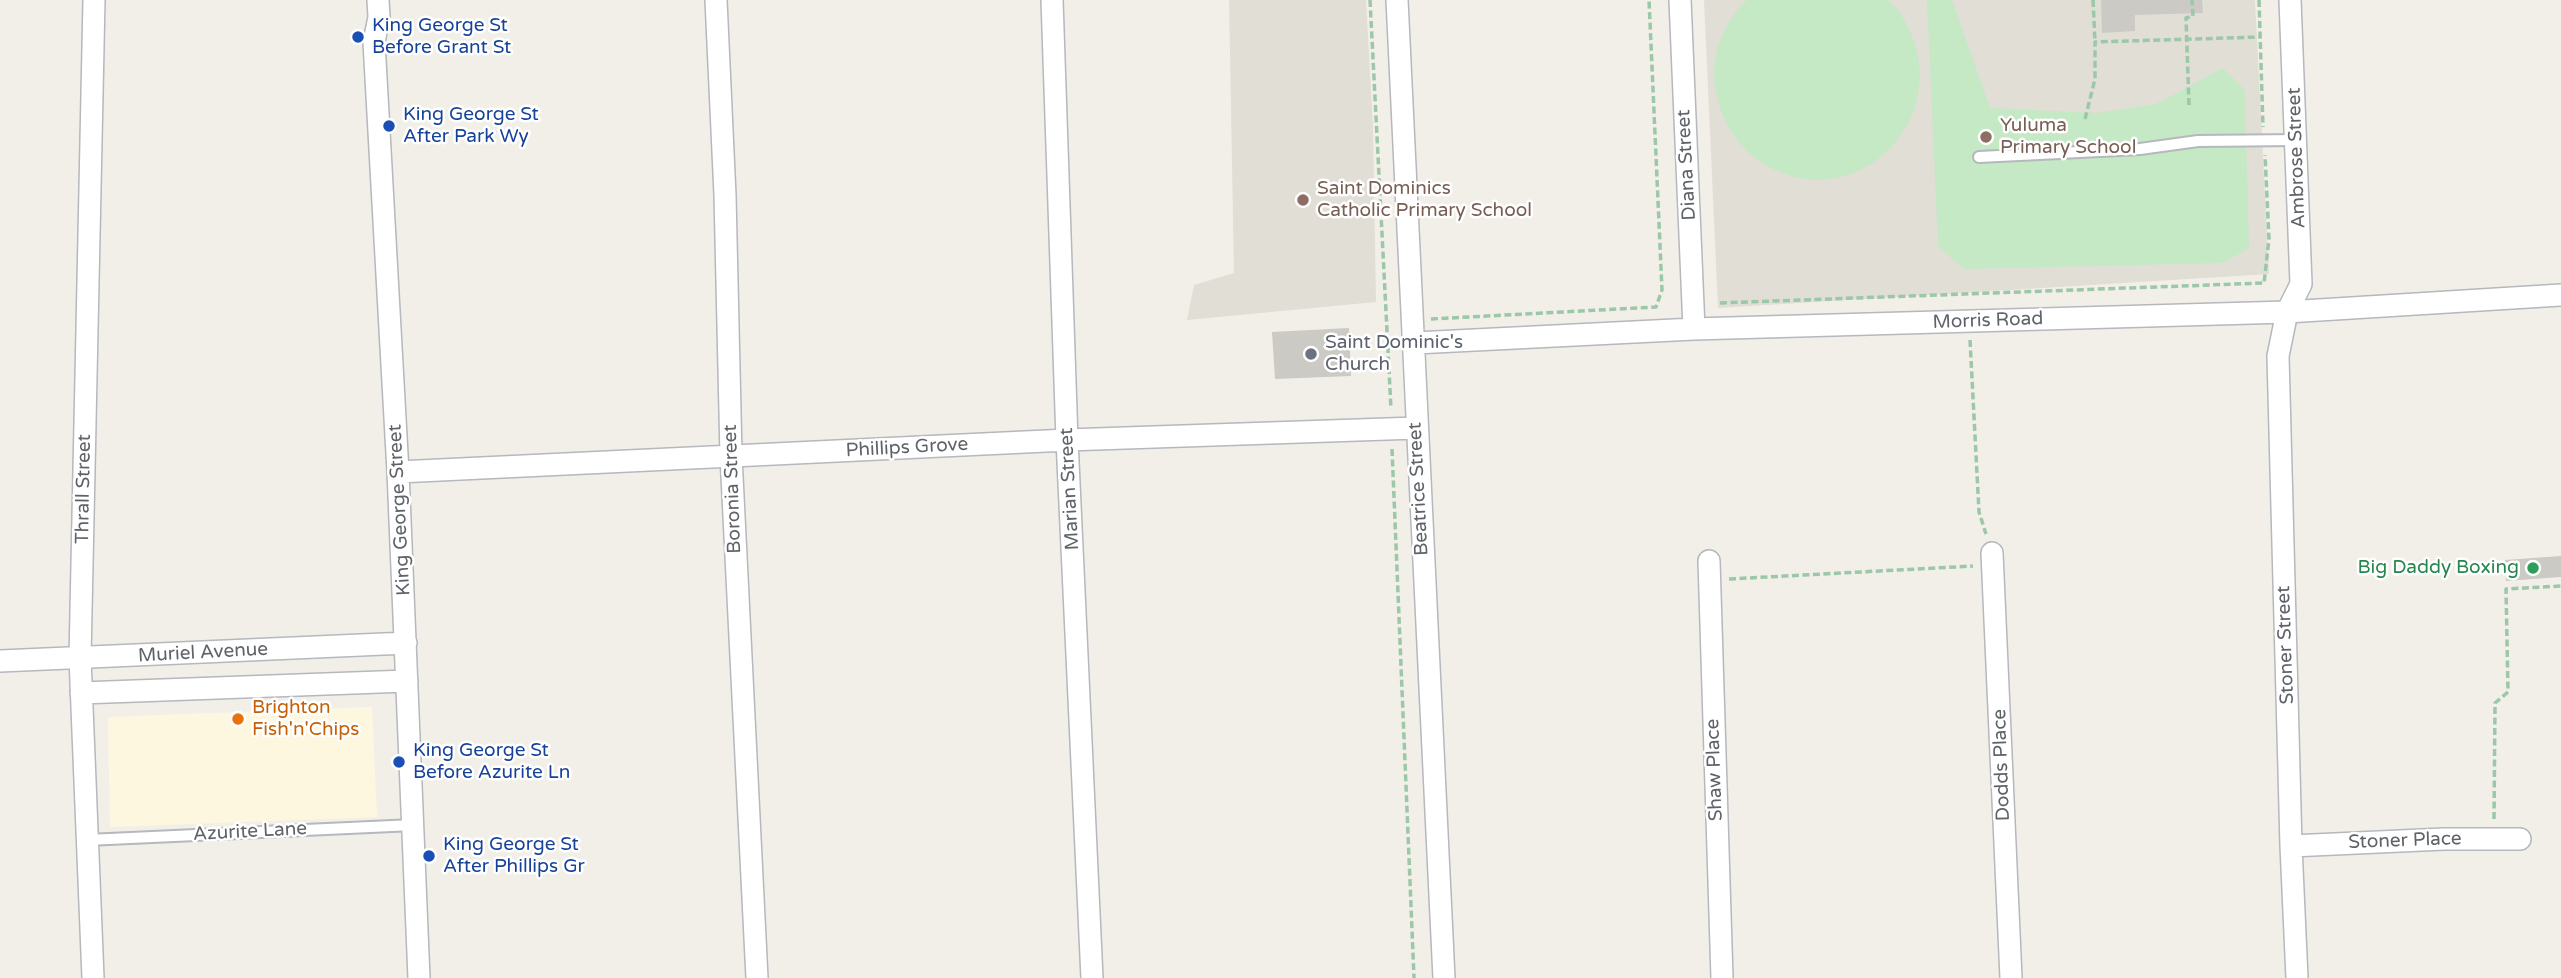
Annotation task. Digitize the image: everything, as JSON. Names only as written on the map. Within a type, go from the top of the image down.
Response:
[{"type":"street","name":"Thrall Street","points":[[93,978],[80,658],[94,0]]},
{"type":"street","name":"King George Street","points":[[363,0],[365,19],[374,42]]},
{"type":"street","name":"King George Street","points":[[378,0],[379,17],[374,42],[398,472],[419,978]]},
{"type":"street","name":"Boronia Street","points":[[716,0],[725,195],[731,456],[757,978]]},
{"type":"street","name":"Marian Street","points":[[1052,0],[1092,978]]},
{"type":"street","name":"Beatrice Street","points":[[1397,0],[1444,978]]},
{"type":"street","name":"Diana Street","points":[[1680,0],[1694,329]]},
{"type":"street","name":"Ambrose Street","points":[[2287,312],[2301,284],[2290,0]]},
{"type":"street","name":"Morris Road","points":[[1415,343],[1694,329],[2287,312],[2561,295]]},
{"type":"street","name":"Stoner Street","points":[[2287,312],[2278,356],[2291,846],[2298,978]]},
{"type":"street","name":"Phillips Grove","points":[[398,472],[1068,440],[1416,428]]},
{"type":"street","name":"Dodds Place","points":[[1992,559],[2011,978]]},
{"type":"street","name":"Shaw Place","points":[[1709,571],[1722,978]]},
{"type":"street","name":"Muriel Avenue","points":[[0,661],[406,643]]},
{"type":"street","points":[[81,693],[407,681]]},
{"type":"street","name":"Stoner Place","points":[[2291,846],[2520,839]]},
{"type":"lane","points":[[1979,157],[2140,149],[2198,141],[2297,140]]},
{"type":"lane","name":"Azurite Lane","points":[[87,840],[414,825]]},
{"type":"path","points":[[1370,0],[1392,429],[1414,978]]},
{"type":"path","points":[[1426,319],[1656,307],[1662,290],[1649,0]]},
{"type":"path","points":[[2085,119],[2095,79],[2093,0]]},
{"type":"path","points":[[2189,105],[2186,18],[2193,16],[2192,0]]},
{"type":"path","points":[[2259,0],[2263,128]]},
{"type":"path","points":[[2095,42],[2260,37]]},
{"type":"path","points":[[1720,303],[2264,282],[2269,239],[2265,153]]},
{"type":"path","points":[[1709,571],[1992,559],[1979,512],[1969,322]]},
{"type":"path","points":[[2494,838],[2495,703],[2508,692],[2506,589],[2561,586]]},
{"type":"shaded area","name":"Saint Dominics Catholic Primary School","points":[[1229,0],[1366,0],[1373,126],[1376,302],[1187,320],[1194,285],[1234,273]]},
{"type":"shaded area","name":"Yuluma Primary School","points":[[1704,0],[2255,0],[2269,274],[1718,308]]},
{"type":"shaded area","points":[[372,707],[377,817],[110,827],[108,717]]},
{"type":"green space","points":[[1747,0],[1888,0],[1893,4],[1914,43],[1920,81],[1911,116],[1892,146],[1864,168],[1831,179],[1794,177],[1757,159],[1741,145],[1724,118],[1717,98],[1714,75],[1717,51],[1725,29]]},
{"type":"green space","points":[[1927,0],[1952,0],[1990,108],[2097,113],[2156,104],[2223,68],[2245,90],[2249,248],[2222,263],[1964,269],[1938,246]]},
{"type":"building","points":[[2101,0],[2202,0],[2203,13],[2135,15],[2135,31],[2102,33]]},
{"type":"building","name":"Saint Dominic's Church","points":[[1349,328],[1351,376],[1275,379],[1272,332]]},
{"type":"building","name":"Big Daddy Boxing","points":[[2561,556],[2561,577],[2506,581],[2505,560]]},
{"type":"place","name":"King George St Before Grant St","points":[[358,37]]},
{"type":"place","name":"King George St After Park Wy","points":[[389,126]]},
{"type":"place","name":"Yuluma Primary School","points":[[1986,137]]},
{"type":"place","name":"Saint Dominics Catholic Primary School","points":[[1303,200]]},
{"type":"place","name":"Saint Dominic's Church","points":[[1311,354]]},
{"type":"place","name":"Big Daddy Boxing","points":[[2533,568]]},
{"type":"place","name":"Brighton Fish'n'Chips","points":[[238,719]]},
{"type":"place","name":"King George St Before Azurite Ln","points":[[399,762]]},
{"type":"place","name":"King George St After Phillips Gr","points":[[429,856]]}]
